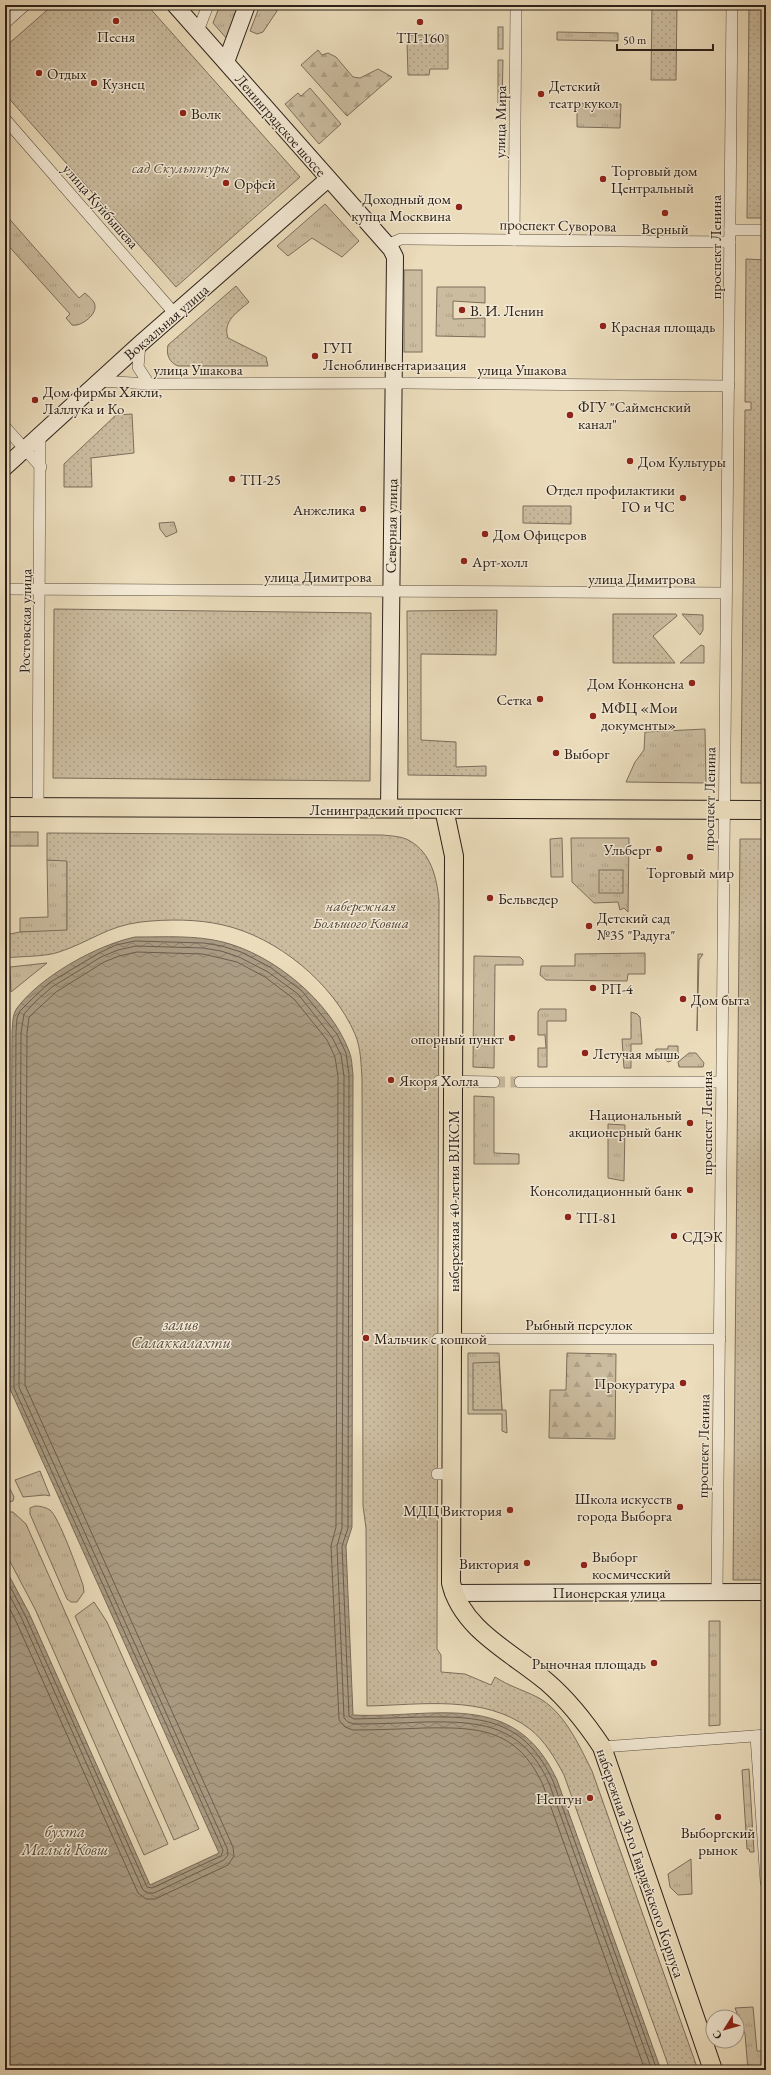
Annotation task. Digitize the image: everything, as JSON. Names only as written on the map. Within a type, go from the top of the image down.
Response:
[{"type":"main road","name":"Ленинградское шоссе","points":[[175,5],[387,245]]},
{"type":"main road","points":[[226,62],[246,5]]},
{"type":"main road","name":"Вокзальная улица","points":[[5,467],[140,344],[328,179]]},
{"type":"main road","name":"Северная улица","points":[[387,245],[394,257],[389,809]]},
{"type":"main road","name":"Ленинградский проспект","points":[[5,807],[766,810]]},
{"type":"main road","name":"набережная 40-летия ВЛКСМ","points":[[444,809],[454,856],[446,1082],[444,1474],[453,1593]]},
{"type":"main road","name":"Пионерская улица","points":[[453,1593],[766,1592]]},
{"type":"main road","name":"набережная 30-го Гвардейского Корпуса","points":[[453,1593],[468,1616],[496,1645],[546,1681],[565,1698],[580,1715],[602,1747],[713,2070]]},
{"type":"street","points":[[5,23],[25,5]]},
{"type":"street","points":[[198,31],[208,5]]},
{"type":"street","name":"улица Мира","points":[[514,240],[516,5]]},
{"type":"street","name":"проспект Ленина","points":[[717,1592],[723,809],[732,5]]},
{"type":"street","name":"улица Куйбышева","points":[[5,119],[175,314]]},
{"type":"street","points":[[730,230],[766,230]]},
{"type":"street","name":"проспект Суворова","points":[[387,245],[401,239],[730,242]]},
{"type":"street","points":[[140,344],[138,367],[149,384]]},
{"type":"street","name":"улица Ушакова","points":[[99,381],[149,384],[393,383],[728,386]]},
{"type":"street","points":[[5,427],[41,467]]},
{"type":"street","name":"Ростовская улица","points":[[38,807],[40,435]]},
{"type":"street","name":"улица Димитрова","points":[[5,589],[726,593]]},
{"type":"street","points":[[446,1082],[494,1082]]},
{"type":"street","points":[[520,1082],[721,1082]]},
{"type":"street","name":"Рыбный переулок","points":[[445,1339],[720,1339]]},
{"type":"street","points":[[602,1747],[761,1736],[766,1882]]},
{"type":"green space","name":"сад Скульптуры","points":[[53,5],[147,5],[300,177],[176,287],[5,94],[5,47]]},
{"type":"green space","points":[[220,5],[239,5],[227,39],[213,23]]},
{"type":"green space","points":[[260,5],[275,5],[277,11],[263,32],[257,34],[250,31]]},
{"type":"green space","points":[[652,5],[677,5],[676,80],[651,80]]},
{"type":"green space","points":[[749,5],[766,5],[766,218],[747,218]]},
{"type":"green space","points":[[498,27],[503,27],[503,49],[498,49]]},
{"type":"green space","points":[[557,32],[618,33],[618,41],[557,40]]},
{"type":"green space","points":[[411,35],[448,35],[448,69],[430,69],[429,75],[408,75],[407,42]]},
{"type":"green space","points":[[318,50],[322,55],[328,53],[336,57],[353,77],[360,78],[378,69],[392,77],[347,116],[301,65]]},
{"type":"green space","points":[[498,60],[503,60],[502,104],[498,103]]},
{"type":"green space","points":[[310,88],[341,124],[319,144],[285,104],[298,93],[301,96]]},
{"type":"green space","points":[[577,103],[621,104],[620,128],[577,127]]},
{"type":"green space","points":[[325,204],[359,241],[342,257],[312,238],[288,256],[277,246]]},
{"type":"green space","points":[[5,214],[79,298],[85,293],[93,300],[95,310],[83,323],[72,325],[66,318],[70,314],[5,242]]},
{"type":"green space","points":[[746,259],[766,260],[766,783],[741,783],[745,410],[751,410],[751,402],[745,402]]},
{"type":"green space","points":[[404,270],[422,270],[422,352],[404,352]]},
{"type":"green space","points":[[236,286],[249,302],[232,317],[229,322],[227,327],[228,338],[266,357],[268,366],[178,366],[172,362],[167,352],[168,345]]},
{"type":"green space","points":[[437,287],[485,287],[485,303],[453,301],[453,319],[485,318],[485,337],[436,336]]},
{"type":"green space","points":[[132,414],[134,453],[91,458],[92,487],[64,487],[64,464],[116,415]]},
{"type":"green space","points":[[523,506],[571,506],[571,524],[523,523]]},
{"type":"green space","points":[[174,522],[177,532],[166,537],[160,529],[159,523]]},
{"type":"green space","points":[[54,609],[371,613],[370,781],[53,778]]},
{"type":"green space","points":[[497,610],[496,655],[421,654],[421,740],[456,742],[456,767],[486,766],[486,776],[408,775],[407,611]]},
{"type":"green space","points":[[613,614],[676,614],[677,616],[653,636],[675,663],[613,663]]},
{"type":"green space","points":[[682,614],[703,615],[703,630],[700,635]]},
{"type":"green space","points":[[701,645],[704,646],[704,663],[680,663]]},
{"type":"green space","points":[[705,729],[706,783],[626,782],[635,762],[644,750],[645,732]]},
{"type":"green space","points":[[5,832],[38,832],[38,846],[5,846]]},
{"type":"green space","name":"набережная Большого Ковша","points":[[47,833],[382,835],[396,836],[407,839],[417,846],[428,859],[437,884],[439,901],[437,1649],[441,1655],[441,1672],[465,1674],[491,1685],[495,1677],[547,1703],[570,1730],[592,1771],[698,2070],[670,2070],[564,1775],[545,1744],[530,1729],[512,1718],[493,1710],[451,1704],[367,1706],[366,1528],[363,1506],[362,1079],[360,1056],[355,1034],[333,997],[318,980],[301,965],[283,951],[263,940],[243,931],[223,925],[182,920],[141,922],[118,927],[53,954],[5,958],[5,935],[20,932],[67,930],[67,861],[47,860]]},
{"type":"green space","points":[[562,838],[563,877],[551,877],[550,839]]},
{"type":"green space","points":[[571,838],[629,838],[628,912],[624,908],[620,910],[618,902],[594,903],[572,882]]},
{"type":"green space","points":[[740,839],[766,839],[766,1580],[733,1580]]},
{"type":"green space","points":[[47,860],[67,860],[67,931],[20,932],[20,918],[48,917]]},
{"type":"green space","points":[[599,870],[623,870],[623,893],[599,893]]},
{"type":"green space","points":[[645,953],[645,974],[628,974],[627,981],[546,980],[540,975],[541,966],[575,966],[575,954]]},
{"type":"green space","points":[[698,954],[703,954],[699,960],[697,1031]]},
{"type":"green space","points":[[474,956],[520,957],[523,960],[523,965],[495,965],[494,1068],[473,1067]]},
{"type":"green space","points":[[47,963],[11,992],[10,967]]},
{"type":"green space","points":[[540,1009],[566,1009],[566,1021],[547,1021],[547,1067],[538,1067],[538,1048],[546,1048],[545,1035],[538,1035],[538,1012]]},
{"type":"green space","points":[[631,1012],[640,1017],[642,1044],[631,1044],[631,1068],[624,1068],[622,1039],[631,1039]]},
{"type":"green space","points":[[668,1046],[678,1046],[678,1054],[668,1062],[655,1051],[656,1049],[668,1049]]},
{"type":"green space","points":[[689,1053],[696,1053],[704,1063],[703,1067],[679,1067],[678,1062]]},
{"type":"green space","points":[[474,1096],[494,1097],[494,1153],[519,1154],[519,1164],[474,1164]]},
{"type":"green space","points":[[608,1124],[625,1125],[624,1181],[608,1178]]},
{"type":"green space","points":[[468,1353],[499,1353],[502,1410],[506,1410],[507,1433],[502,1431],[502,1414],[468,1414]]},
{"type":"green space","points":[[567,1353],[616,1354],[615,1439],[549,1438],[550,1390],[566,1390]]},
{"type":"green space","points":[[499,1362],[502,1410],[473,1410],[473,1363]]},
{"type":"green space","points":[[40,1471],[50,1496],[23,1497],[15,1480]]},
{"type":"green space","points":[[7,1483],[14,1497],[13,1501],[5,1503],[5,1484]]},
{"type":"green space","points":[[35,1506],[50,1510],[63,1533],[83,1585],[84,1592],[77,1602],[71,1602],[67,1599],[30,1514],[30,1508]]},
{"type":"green space","points":[[5,1512],[13,1512],[26,1524],[168,1844],[144,1855],[35,1609],[5,1552]]},
{"type":"green space","points":[[94,1602],[107,1622],[199,1829],[174,1840],[75,1616]]},
{"type":"green space","points":[[709,1621],[720,1621],[720,1725],[709,1726]]},
{"type":"green space","points":[[749,1769],[754,1852],[750,1852],[749,1849],[747,1849],[742,1770]]},
{"type":"green space","points":[[691,1859],[692,1894],[678,1895],[670,1887],[668,1874]]},
{"type":"green space","points":[[753,2007],[757,2051],[766,2051],[766,2070],[748,2070],[745,2034],[745,2009],[735,2008]]},
{"type":"water","points":[[135,937],[202,938],[223,942],[242,948],[262,957],[298,983],[314,998],[340,1032],[349,1051],[353,1075],[352,1527],[346,1546],[353,1715],[442,1713],[469,1714],[495,1720],[518,1731],[539,1751],[557,1780],[661,2070],[5,2070],[5,1568],[29,1613],[150,1885],[219,1853],[10,1389],[12,1032],[14,1014],[27,996],[55,974],[104,947]]},
{"type":"tunnel","points":[[494,1082],[520,1082]]},
{"type":"place","name":"Песня","points":[[116,21]]},
{"type":"place","name":"ТП-160","points":[[420,22]]},
{"type":"place","name":"Отдых","points":[[39,73]]},
{"type":"place","name":"Кузнец","points":[[94,83]]},
{"type":"place","name":"Детский театр кукол","points":[[541,94]]},
{"type":"place","name":"Волк","points":[[183,113]]},
{"type":"place","name":"Торговый дом Центральный","points":[[603,179]]},
{"type":"place","name":"Орфей","points":[[226,183]]},
{"type":"place","name":"Доходный дом купца Москвина","points":[[459,207]]},
{"type":"place","name":"Верный","points":[[665,213]]},
{"type":"place","name":"В. И. Ленин","points":[[462,310]]},
{"type":"place","name":"Красная площадь","points":[[603,326]]},
{"type":"place","name":"ГУП Леноблинвентаризация","points":[[315,356]]},
{"type":"place","name":"Дом фирмы Хякли, Лаллука и Ко","points":[[35,400]]},
{"type":"place","name":"ФГУ \"Сайменский канал\"","points":[[570,415]]},
{"type":"place","name":"Дом Культуры","points":[[630,461]]},
{"type":"place","name":"ТП-25","points":[[232,479]]},
{"type":"place","name":"Отдел профилактики ГО и ЧС","points":[[683,498]]},
{"type":"place","name":"Анжелика","points":[[363,509]]},
{"type":"place","name":"Дом Офицеров","points":[[485,534]]},
{"type":"place","name":"Арт-холл","points":[[464,561]]},
{"type":"place","name":"Дом Конконена","points":[[692,683]]},
{"type":"place","name":"Сетка","points":[[540,699]]},
{"type":"place","name":"МФЦ «Мои документы»","points":[[593,716]]},
{"type":"place","name":"Выборг","points":[[556,753]]},
{"type":"place","name":"Ульберг","points":[[659,849]]},
{"type":"place","name":"Торговый мир","points":[[690,857]]},
{"type":"place","name":"Бельведер","points":[[490,898]]},
{"type":"place","name":"Детский сад №35 \"Радуга\"","points":[[589,926]]},
{"type":"place","name":"РП-4","points":[[593,988]]},
{"type":"place","name":"Дом быта","points":[[683,999]]},
{"type":"place","name":"опорный пункт","points":[[512,1038]]},
{"type":"place","name":"Летучая мышь","points":[[585,1053]]},
{"type":"place","name":"Якоря Холла","points":[[391,1080]]},
{"type":"place","name":"Национальный акционерный банк","points":[[690,1123]]},
{"type":"place","name":"Консолидационный банк","points":[[690,1190]]},
{"type":"place","name":"ТП-81","points":[[568,1217]]},
{"type":"place","name":"СДЭК","points":[[674,1236]]},
{"type":"place","name":"Мальчик с кошкой","points":[[366,1338]]},
{"type":"place","name":"Прокуратура","points":[[683,1383]]},
{"type":"place","name":"Школа искусств города Выборга","points":[[680,1507]]},
{"type":"place","name":"МДЦ Виктория","points":[[510,1510]]},
{"type":"place","name":"Виктория","points":[[527,1563]]},
{"type":"place","name":"Выборг космический","points":[[584,1565]]},
{"type":"place","name":"Рыночная площадь","points":[[654,1663]]},
{"type":"place","name":"Нептун","points":[[590,1798]]},
{"type":"place","name":"Выборгский рынок","points":[[718,1817]]},
{"type":"water label","name":"залив Салаккалахти","points":[[181,1333]]},
{"type":"water label","name":"бухта Малый Ковш","points":[[65,1840]]}]
